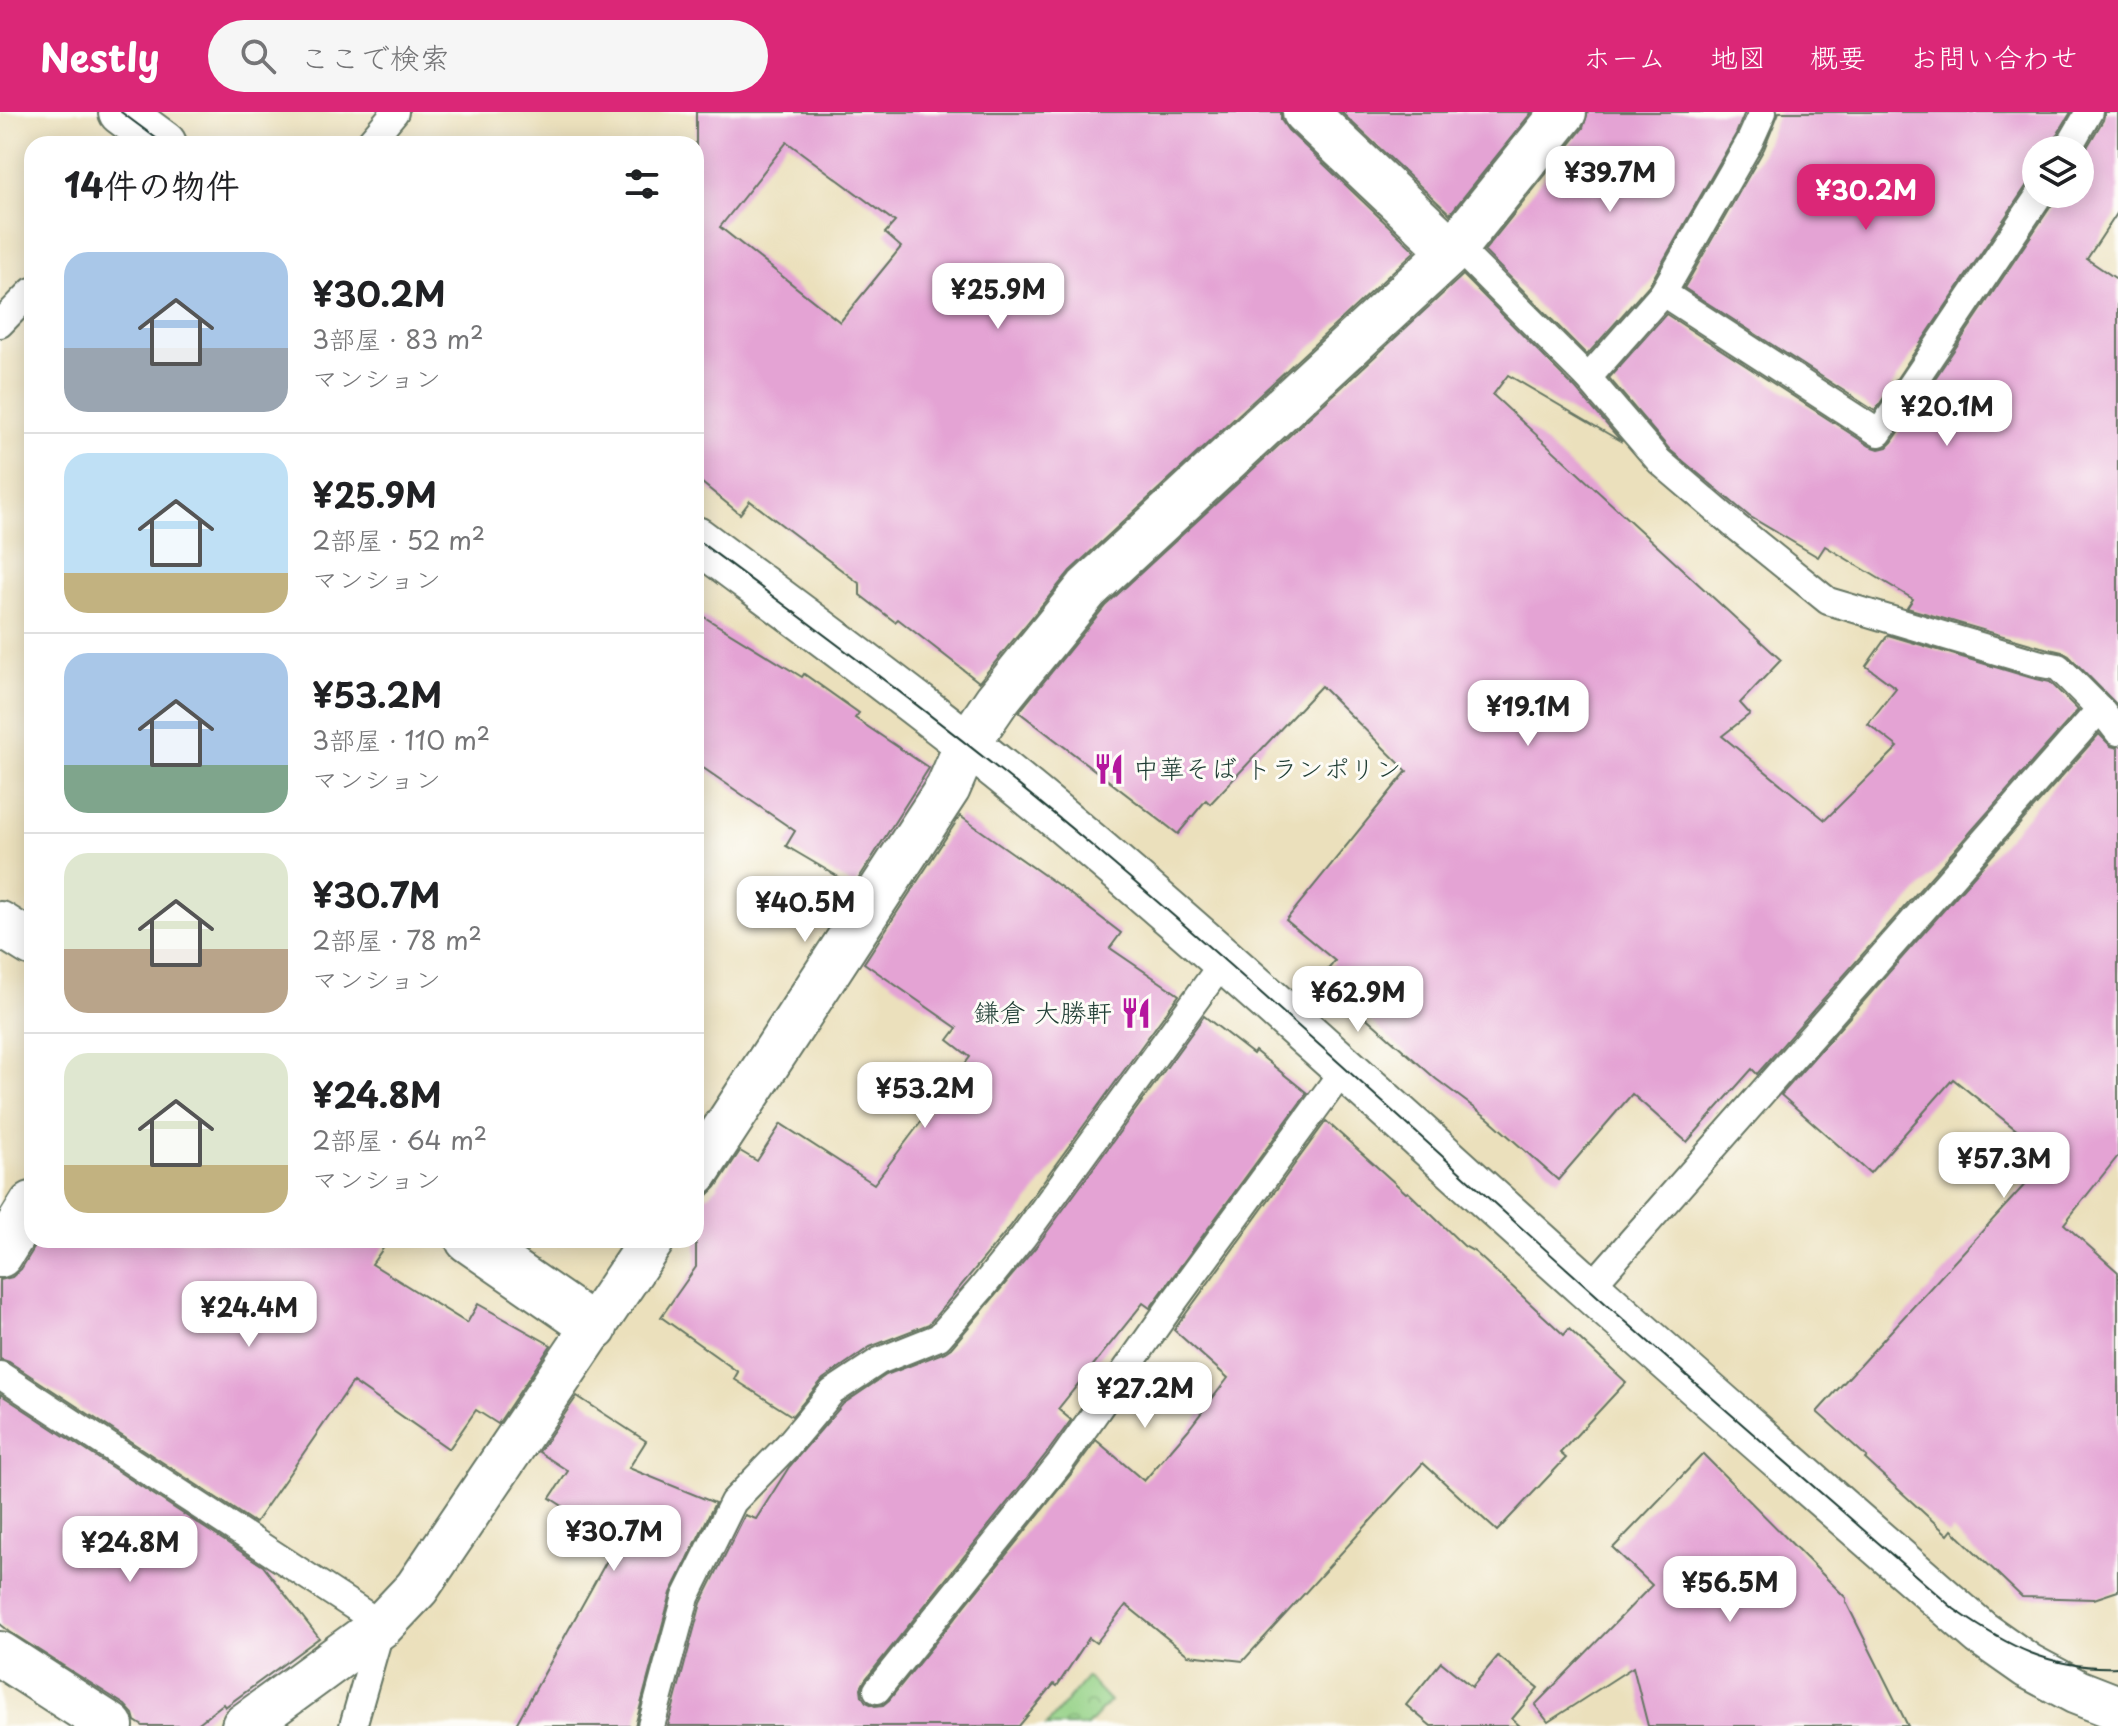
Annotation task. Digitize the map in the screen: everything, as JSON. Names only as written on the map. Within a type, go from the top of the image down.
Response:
[{"type":"street","points":[[121,112],[153,136]]},
{"type":"street","points":[[1305,112],[1454,249]]},
{"type":"street","points":[[704,1161],[948,788],[967,744],[997,700],[1087,589],[1454,249],[1564,112]]},
{"type":"street","points":[[704,545],[967,744],[1090,844],[1981,1633],[2028,1666],[2065,1686],[2118,1708]]},
{"type":"street","points":[[0,924],[24,939]]},
{"type":"street","points":[[0,1255],[24,1217]]},
{"type":"street","points":[[480,1248],[595,1328]]},
{"type":"street","points":[[244,1726],[382,1625],[417,1588],[647,1248]]},
{"type":"street","points":[[0,1654],[111,1726]]},
{"type":"lane","points":[[375,136],[395,112]]},
{"type":"lane","points":[[1588,378],[1663,293],[1750,141],[1763,112]]},
{"type":"lane","points":[[2075,136],[2089,112]]},
{"type":"lane","points":[[1663,293],[1879,433],[2031,208]]},
{"type":"lane","points":[[1454,249],[1588,378],[1659,461],[1828,601],[2058,667],[2118,732]]},
{"type":"lane","points":[[0,324],[24,299]]},
{"type":"lane","points":[[1589,1289],[2100,709]]},
{"type":"lane","points":[[651,1726],[686,1597],[733,1502],[787,1446],[832,1392],[879,1361],[939,1337],[1023,1237],[1224,961]]},
{"type":"lane","points":[[877,1690],[1060,1463],[1345,1068]]},
{"type":"lane","points":[[0,1375],[382,1625],[353,1726]]},
{"type":"green space","points":[[1087,1677],[1110,1701],[1087,1726],[1046,1726]]},
{"type":"building","points":[[696,112],[1281,112],[1281,120],[1288,130],[1415,251],[1070,571],[979,682],[898,619],[895,622],[860,595],[860,584],[750,501],[740,514],[704,485],[704,136],[696,136]],"holes":[[[787,142],[895,222],[885,233],[901,247],[840,322],[720,227]]]},
{"type":"building","points":[[1341,112],[1532,112],[1450,214]]},
{"type":"building","points":[[1588,112],[1745,112],[1736,134],[1650,284],[1587,355],[1484,251],[1583,128]]},
{"type":"building","points":[[1779,112],[2071,112],[2057,136],[2022,136],[2022,192],[1875,411],[1684,288],[1764,149]]},
{"type":"building","points":[[2105,112],[2118,112],[2118,212],[2087,259],[2118,280],[2118,706],[2062,652],[1907,608],[1913,599],[1825,546],[1818,557],[1749,516],[1670,450],[1609,378],[1666,314],[1870,446],[1879,449],[1887,447],[2050,208],[2094,208],[2094,136]]},
{"type":"building","points":[[1463,275],[1576,389],[1622,442],[1508,375],[1493,395],[1781,660],[1740,703],[1750,714],[1722,736],[1825,820],[1898,747],[1868,724],[1896,688],[1866,666],[1888,635],[2050,682],[2078,710],[1757,1074],[1752,1069],[1687,1142],[1632,1094],[1558,1180],[1321,978],[1335,961],[1286,920],[1407,771],[1321,686],[1210,804],[1206,800],[1178,834],[1019,712],[1105,606]]},
{"type":"building","points":[[704,617],[802,677],[804,674],[859,713],[855,718],[929,768],[854,886],[786,846],[795,831],[704,768]]},
{"type":"building","points":[[2099,734],[2111,746],[2118,748],[2118,1156],[2064,1224],[2118,1272],[2118,1591],[2094,1599],[2022,1597],[1952,1530],[1948,1535],[1817,1412],[2050,1157],[1953,1079],[1870,1173],[1781,1095]]},
{"type":"building","points":[[960,816],[1121,933],[1110,948],[1179,995],[1010,1227],[929,1324],[870,1347],[823,1379],[792,1416],[734,1379],[738,1372],[661,1317],[696,1267],[696,1248],[704,1248],[704,1196],[716,1187],[740,1151],[757,1161],[781,1124],[874,1184],[970,1057],[948,1040],[957,1028],[864,963]]},
{"type":"building","points":[[1204,1016],[1253,1054],[1255,1051],[1307,1093],[1150,1308],[1143,1303],[1058,1409],[1071,1420],[865,1680],[861,1688],[866,1702],[875,1706],[889,1700],[1096,1440],[1144,1481],[1188,1430],[1228,1378],[1174,1330],[1326,1121],[1564,1335],[1569,1329],[1626,1382],[1560,1453],[1566,1458],[1497,1531],[1423,1463],[1243,1661],[1188,1655],[1126,1605],[1096,1643],[1089,1638],[1057,1686],[1054,1684],[1019,1726],[668,1726],[701,1603],[745,1515],[756,1519],[789,1467],[843,1404],[886,1375],[951,1348],[1036,1247]]},
{"type":"building","points":[[34,1248],[383,1248],[372,1264],[467,1323],[478,1304],[551,1345],[498,1424],[476,1410],[449,1449],[353,1382],[255,1523],[0,1359],[0,1280],[12,1277]]},
{"type":"building","points":[[0,1394],[263,1566],[319,1638],[195,1726],[143,1726],[135,1721],[125,1705],[10,1632],[0,1624]]},
{"type":"building","points":[[577,1396],[646,1441],[629,1468],[715,1503],[671,1593],[635,1726],[515,1726],[615,1546],[599,1540],[603,1532],[550,1498],[568,1471],[539,1452]]},
{"type":"building","points":[[1703,1454],[1846,1598],[1908,1726],[1648,1726],[1633,1667],[1548,1722],[1535,1705],[1652,1585],[1613,1548]]},
{"type":"building","points":[[1498,1656],[1538,1688],[1512,1719],[1520,1726],[1431,1726],[1406,1705],[1441,1662],[1472,1687]]},
{"type":"tram line","points":[[121,112],[153,136]]},
{"type":"tram line","points":[[704,545],[945,727],[1090,844],[1278,1008],[1677,1367],[1954,1609],[2031,1653],[2072,1664],[2118,1667]]},
{"type":"place","name":"中華そば トランポリン","points":[[1109,769]]},
{"type":"place","name":"鎌倉 大勝軒","points":[[1136,1013]]}]
